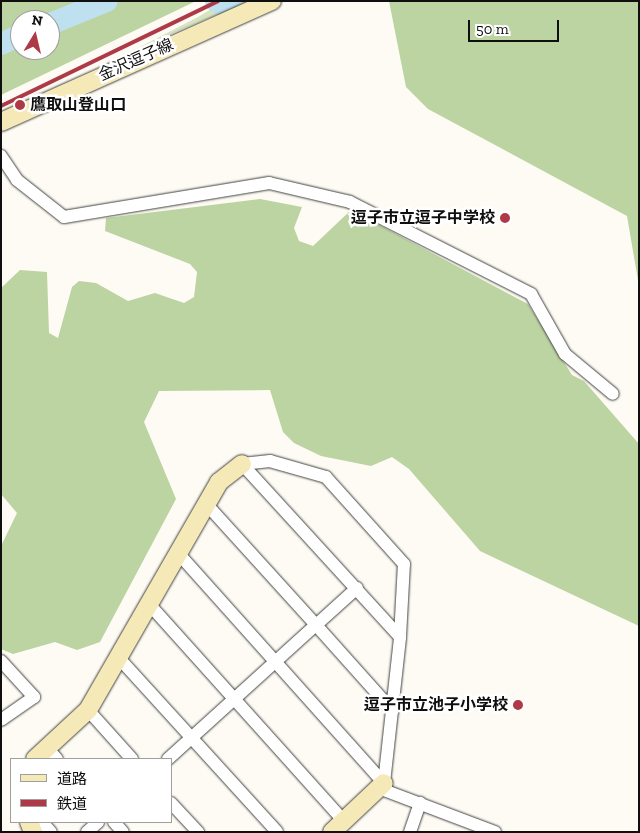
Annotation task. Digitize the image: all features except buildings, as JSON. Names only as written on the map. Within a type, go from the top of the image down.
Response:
[{"type":"street","name":"金沢逗子線","points":[[1,122],[272,1]]},
{"type":"street","points":[[2,162],[32,194],[64,217],[269,183],[350,202],[531,294],[565,354],[613,394]]},
{"type":"street","points":[[46,756],[88,710],[118,657],[207,504],[223,478],[242,464],[270,460],[326,477],[353,504],[404,564],[400,637],[382,786],[338,826],[235,699],[149,604]]},
{"type":"street","points":[[242,464],[400,637]]},
{"type":"street","points":[[207,504],[392,710]]},
{"type":"street","points":[[178,554],[275,662],[382,786],[495,832]]},
{"type":"street","points":[[169,758],[357,588]]},
{"type":"street","points":[[118,657],[277,832]]},
{"type":"street","points":[[1,661],[34,697],[1,720]]},
{"type":"street","points":[[88,710],[131,758]]},
{"type":"street","points":[[410,832],[420,803]]},
{"type":"street","points":[[172,804],[198,832]]},
{"type":"street","points":[[87,832],[97,823]]},
{"type":"green space","points":[[1,1],[196,1],[1,95]]},
{"type":"green space","points":[[389,1],[639,1],[639,286],[627,216],[428,109],[406,87]]},
{"type":"green space","points":[[213,8],[218,14],[140,47],[198,17]]},
{"type":"green space","points":[[260,199],[302,207],[294,228],[299,241],[313,246],[351,210],[528,304],[572,375],[584,381],[639,444],[639,626],[480,551],[409,469],[392,457],[371,466],[321,456],[294,443],[283,432],[270,390],[159,391],[144,422],[176,499],[100,642],[77,650],[55,642],[13,654],[1,649],[1,546],[17,513],[1,494],[1,288],[20,270],[47,272],[49,333],[58,338],[72,287],[79,281],[96,283],[128,301],[155,293],[184,303],[194,297],[197,272],[190,264],[105,231],[106,218]]},
{"type":"waterway","points":[[60,20],[107,1]]},
{"type":"waterway","points":[[216,1],[226,7],[237,1]]},
{"type":"waterway","points":[[1,44],[10,40]]},
{"type":"railway","points":[[1,106],[218,1]]},
{"type":"place","name":"鷹取山登山口","points":[[20,105]]},
{"type":"place","name":"逗子市立逗子中学校","points":[[505,218]]},
{"type":"place","name":"逗子市立池子小学校","points":[[518,705]]}]
